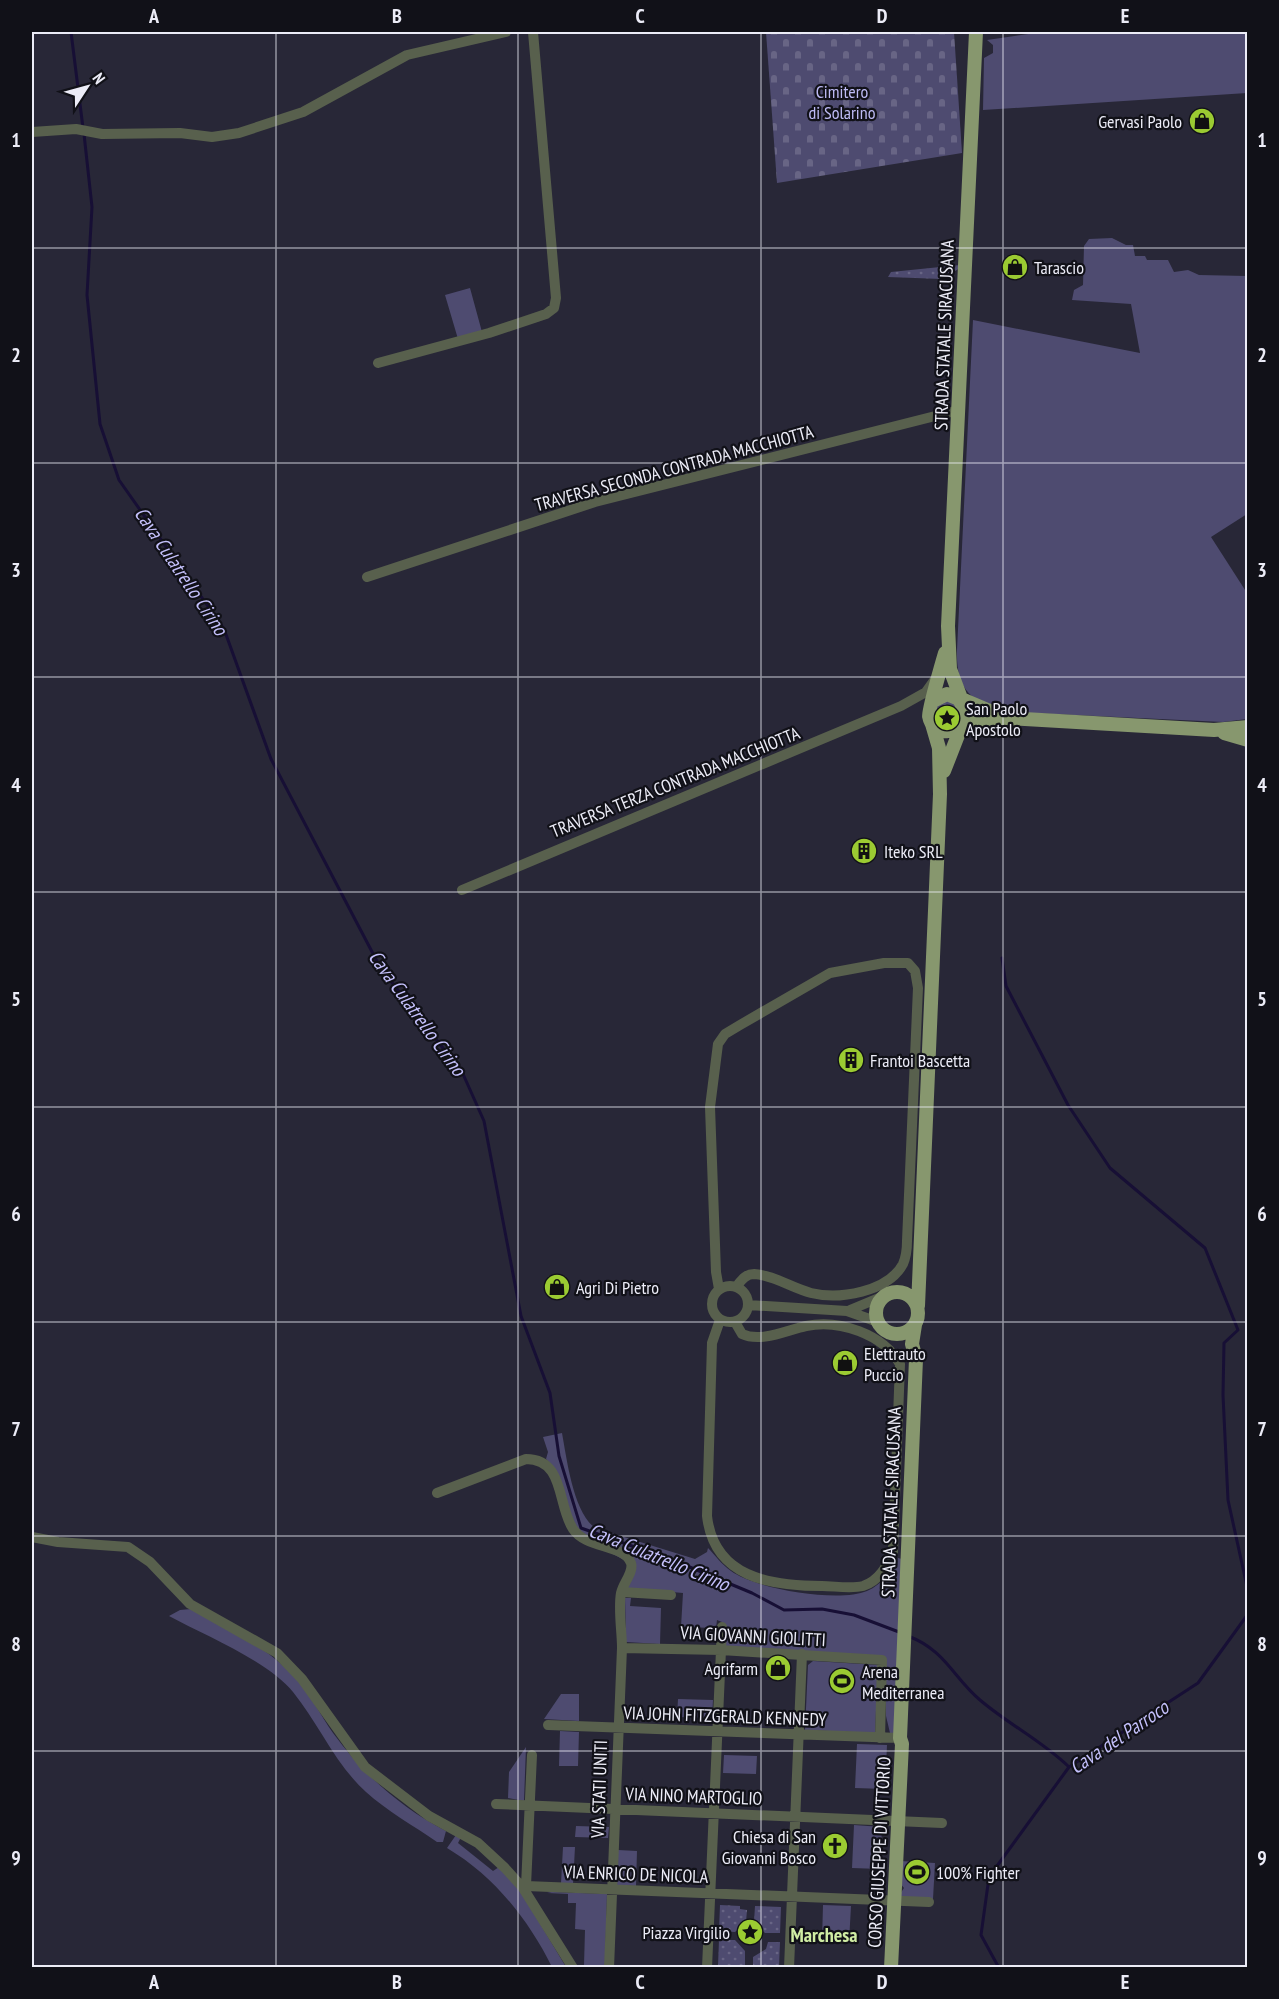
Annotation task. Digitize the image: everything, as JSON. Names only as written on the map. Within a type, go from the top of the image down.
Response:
[{"type":"main road","name":"STRADA STATALE SIRACUSANA","points":[[948,639],[975,32]]},
{"type":"main road","points":[[882,1327],[899,1334],[915,1325],[918,1306],[940,794],[939,748],[930,721],[929,707],[948,639]]},
{"type":"main road","points":[[940,794],[946,763],[966,713],[950,669],[948,639]]},
{"type":"main road","points":[[934,695],[960,699],[1006,718]]},
{"type":"main road","points":[[930,721],[943,731],[986,719],[1006,718],[1214,730],[1248,727]]},
{"type":"main road","points":[[1214,730],[1248,740]]},
{"type":"main road","points":[[914,1374],[904,1349],[882,1327],[876,1310],[891,1293],[910,1280],[920,1259]]},
{"type":"main road","points":[[891,1293],[909,1295],[918,1306]]},
{"type":"main road","name":"STRADA STATALE SIRACUSANA","points":[[904,1635],[916,1359],[912,1344],[915,1325]]},
{"type":"main road","name":"CORSO GIUSEPPE DI VITTORIO","points":[[891,1968],[891,1901],[902,1744],[900,1738],[904,1635]]},
{"type":"main road","name":"CORSO GIUSEPPE DI VITTORIO","points":[[884,1968],[891,1901]]},
{"type":"street","points":[[32,132],[84,130],[102,134],[180,133],[212,137],[238,133],[303,111],[407,55],[506,32]]},
{"type":"street","points":[[378,363],[489,333],[546,314],[554,308],[556,298],[534,32]]},
{"type":"street","name":"TRAVERSA SECONDA CONTRADA MACCHIOTTA","points":[[367,577],[595,502],[959,410]]},
{"type":"street","name":"TRAVERSA TERZA CONTRADA MACCHIOTTA","points":[[462,890],[900,706],[934,695]]},
{"type":"street","points":[[900,706],[915,706],[930,721]]},
{"type":"street","points":[[720,1320],[711,1305],[719,1289],[716,1272],[710,1107],[718,1044],[724,1034],[830,973],[884,963],[908,963],[915,971],[918,988],[908,1241],[903,1264],[897,1272],[877,1285],[850,1294],[812,1293],[754,1274],[742,1279],[736,1287]]},
{"type":"street","points":[[719,1289],[736,1287],[745,1294],[748,1305],[742,1319],[735,1322],[720,1320]]},
{"type":"street","points":[[748,1305],[847,1311],[862,1307],[891,1293]]},
{"type":"street","points":[[847,1311],[882,1327]]},
{"type":"street","points":[[720,1320],[712,1343],[707,1515],[710,1536],[716,1550],[741,1570],[778,1584],[863,1586],[881,1574],[893,1552],[900,1364],[886,1345],[860,1332],[839,1326],[809,1325],[757,1338],[742,1334],[735,1322]]},
{"type":"street","name":"VIA STATI UNITI","points":[[437,1493],[526,1459],[539,1461],[556,1478],[568,1519],[576,1534],[590,1542],[622,1552],[631,1562],[632,1568],[622,1592],[622,1648],[609,1968]]},
{"type":"street","points":[[32,1538],[58,1542],[119,1545],[143,1555],[190,1604],[263,1644],[288,1662],[365,1767],[429,1816],[478,1843],[525,1887],[573,1968]]},
{"type":"street","points":[[622,1592],[671,1595]]},
{"type":"street","points":[[707,1968],[722,1627]]},
{"type":"street","name":"VIA GIOVANNI GIOLITTI","points":[[622,1648],[721,1650],[882,1660],[880,1738]]},
{"type":"street","points":[[789,1968],[802,1654]]},
{"type":"street","name":"VIA JOHN FITZGERALD KENNEDY","points":[[548,1725],[900,1738]]},
{"type":"street","points":[[525,1887],[532,1755]]},
{"type":"street","name":"VIA NINO MARTOGLIO","points":[[496,1804],[942,1823]]},
{"type":"street","name":"VIA ENRICO DE NICOLA","points":[[525,1887],[929,1902]]},
{"type":"green space","name":"Cimitero di Solarino","points":[[766,32],[954,32],[962,153],[777,183]]},
{"type":"green space","points":[[1042,32],[1247,32],[1247,93],[983,110],[984,58],[993,53],[993,45],[987,40]]},
{"type":"green space","points":[[1112,238],[1126,245],[1133,245],[1135,256],[1145,256],[1147,260],[1168,260],[1174,272],[1188,270],[1199,275],[1247,276],[1247,514],[1211,537],[1247,593],[1247,719],[1223,722],[1008,712],[975,699],[963,685],[959,675],[957,650],[973,320],[1140,353],[1131,304],[1072,300],[1074,290],[1083,285],[1084,246],[1089,239]]},
{"type":"green space","points":[[960,265],[960,268],[942,279],[888,277],[891,272]]},
{"type":"green space","points":[[470,288],[482,332],[458,339],[445,295]]},
{"type":"green space","points":[[947,701],[955,705],[959,713],[955,721],[947,725],[939,721],[935,713],[939,705]]},
{"type":"green space","points":[[562,1433],[576,1498],[587,1520],[595,1528],[695,1559],[707,1552],[708,1548],[728,1569],[743,1578],[777,1588],[818,1595],[854,1594],[867,1591],[882,1581],[898,1558],[902,1559],[895,1734],[890,1733],[886,1716],[885,1657],[725,1647],[722,1622],[717,1620],[716,1628],[681,1627],[683,1593],[626,1588],[635,1566],[601,1548],[579,1530],[570,1515],[556,1473],[546,1459],[548,1452],[543,1437]]},
{"type":"green space","points":[[625,1598],[631,1598],[630,1606],[661,1608],[660,1644],[626,1642]]},
{"type":"green space","points":[[191,1609],[246,1639],[283,1665],[305,1689],[333,1733],[357,1762],[398,1801],[446,1831],[443,1842],[437,1842],[392,1812],[355,1781],[302,1704],[282,1681],[252,1659],[169,1616],[180,1610]]},
{"type":"green space","name":"Arena Mediterranea","points":[[813,1661],[878,1665],[875,1733],[805,1730],[808,1665]]},
{"type":"green space","points":[[561,1694],[579,1694],[579,1721],[544,1719]]},
{"type":"green space","points":[[678,1699],[713,1700],[712,1718],[677,1717]]},
{"type":"green space","points":[[560,1731],[579,1732],[578,1766],[559,1766]]},
{"type":"green space","points":[[857,1744],[887,1745],[885,1789],[855,1788]]},
{"type":"green space","points":[[526,1747],[524,1801],[508,1798],[509,1772]]},
{"type":"green space","points":[[724,1755],[757,1756],[756,1774],[723,1773]]},
{"type":"green space","points":[[854,1825],[882,1827],[880,1869],[852,1868]]},
{"type":"green space","points":[[576,1826],[609,1827],[608,1838],[575,1837]]},
{"type":"green space","points":[[456,1835],[461,1837],[458,1843],[493,1871],[499,1867],[518,1887],[566,1967],[552,1967],[521,1916],[495,1885],[447,1848]]},
{"type":"green space","points":[[563,1847],[575,1847],[573,1884],[561,1883]]},
{"type":"green space","points":[[618,1850],[637,1851],[636,1886],[617,1885]]},
{"type":"green space","name":"100% Fighter","points":[[900,1861],[935,1863],[933,1899],[898,1897],[904,1888],[899,1882]]},
{"type":"green space","points":[[547,1893],[607,1894],[605,1965],[584,1965],[585,1930],[575,1929],[576,1903],[568,1903],[568,1894]]},
{"type":"green space","points":[[720,1905],[740,1906],[740,1909],[747,1910],[746,1922],[735,1932],[719,1931]]},
{"type":"green space","points":[[823,1905],[851,1906],[849,1942],[822,1940]]},
{"type":"green space","points":[[755,1906],[781,1907],[780,1933],[765,1933],[754,1922]]},
{"type":"green space","points":[[719,1940],[735,1940],[745,1951],[745,1967],[718,1966]]},
{"type":"green space","points":[[768,1942],[780,1942],[779,1967],[753,1967],[753,1957],[766,1949]]},
{"type":"waterway","name":"Cava Culatrello Cirino","points":[[71,32],[83,128]]},
{"type":"waterway","name":"Cava Culatrello Cirino","points":[[84,134],[92,207],[87,295],[100,424],[119,480],[224,629],[271,759],[380,967],[463,1074],[484,1121],[521,1316],[550,1393],[559,1456],[581,1528],[680,1563],[752,1593],[784,1610],[822,1609],[854,1615],[899,1632]]},
{"type":"waterway","points":[[1002,958],[1006,986],[1068,1105],[1110,1168],[1205,1248],[1238,1330],[1224,1343],[1223,1395],[1228,1500],[1248,1591]]},
{"type":"waterway","name":"Cava Culatrello Cirino","points":[[999,1968],[981,1935],[989,1877],[1069,1767],[1198,1683],[1248,1614]]},
{"type":"waterway","name":"Cava Culatrello Cirino","points":[[908,1636],[921,1642],[940,1656],[980,1700],[1069,1767]]},
{"type":"place","name":"Gervasi Paolo","points":[[1202,121]]},
{"type":"place","name":"Tarascio","points":[[1015,267]]},
{"type":"place","name":"San Paolo Apostolo","points":[[947,718]]},
{"type":"place","name":"Iteko SRL","points":[[864,851]]},
{"type":"place","name":"Frantoi Bascetta","points":[[851,1060]]},
{"type":"place","name":"Agri Di Pietro","points":[[557,1287]]},
{"type":"place","name":"Elettrauto Puccio","points":[[845,1363]]},
{"type":"place","name":"Agrifarm","points":[[778,1668]]},
{"type":"place","name":"Arena Mediterranea","points":[[842,1681]]},
{"type":"place","name":"Chiesa di San Giovanni Bosco","points":[[835,1846]]},
{"type":"place","name":"100% Fighter","points":[[917,1872]]},
{"type":"place","name":"Piazza Virgilio","points":[[750,1932]]},
{"type":"district","name":"Marchesa","points":[[824,1935]]},
{"type":"water label","name":"Cava del Parroco","points":[[1119,1737]]}]
